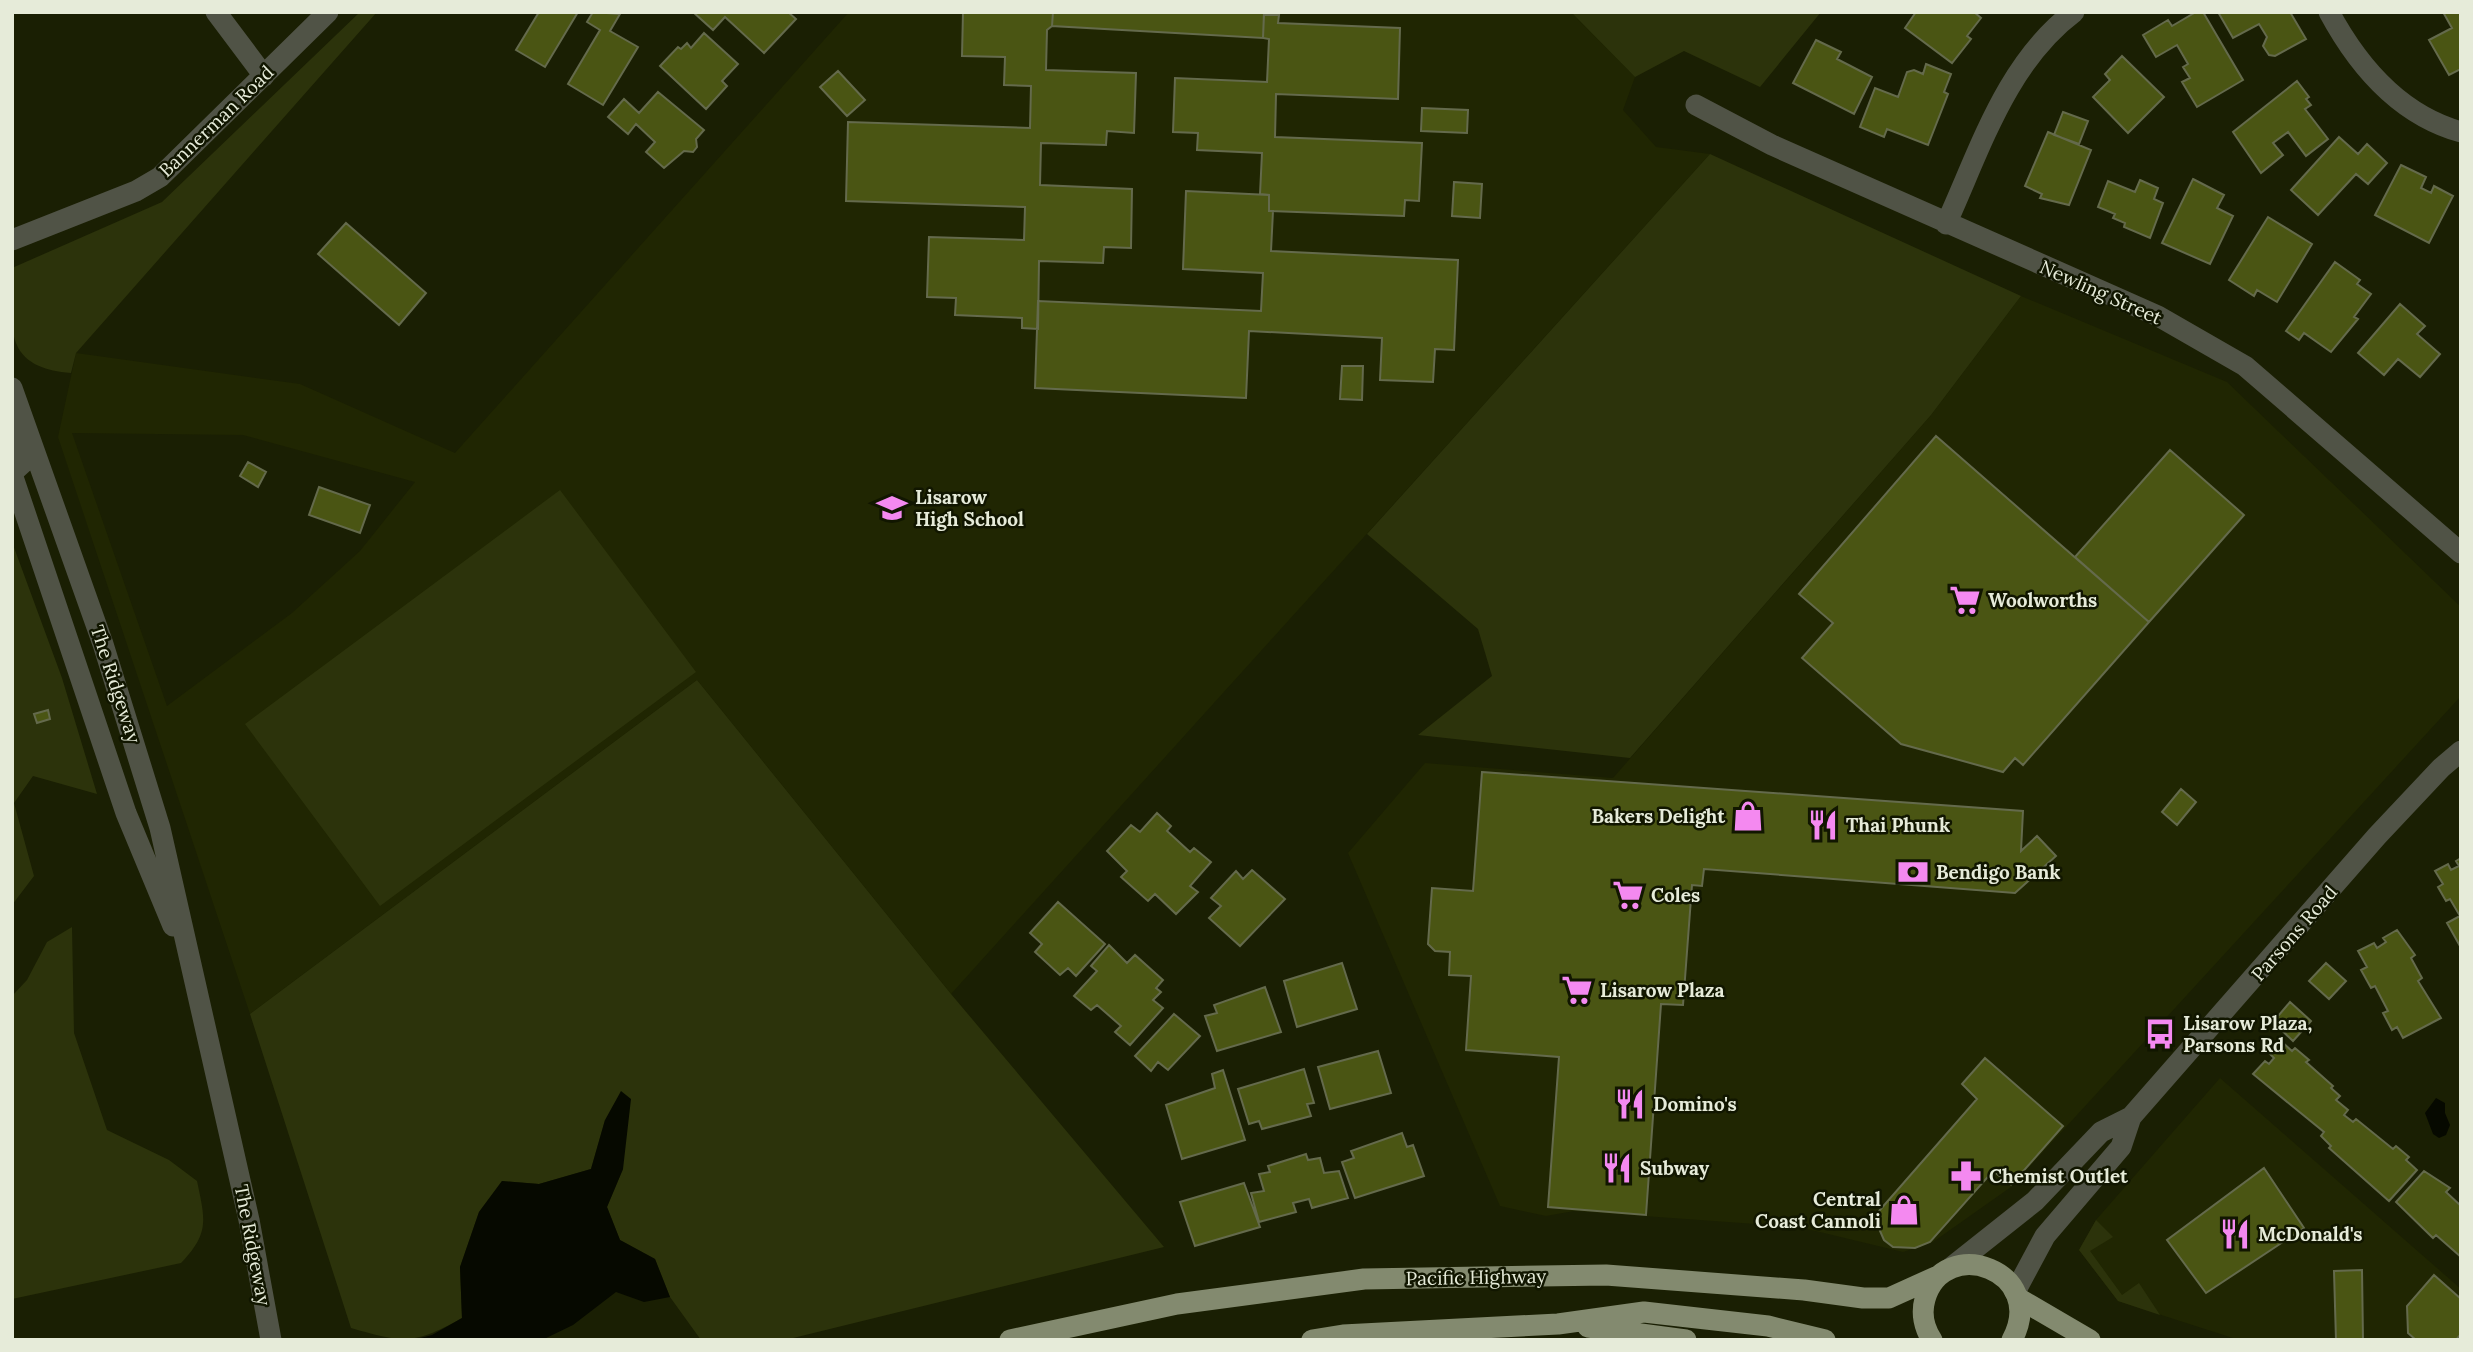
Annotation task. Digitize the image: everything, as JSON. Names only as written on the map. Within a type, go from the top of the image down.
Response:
[{"type":"main road","name":"Pacific Highway","points":[[1010,1340],[1177,1304],[1364,1279],[1606,1275],[1804,1290],[1863,1298],[1889,1298],[1959,1266],[1981,1265],[2001,1275],[2017,1295]]},
{"type":"main road","points":[[1932,1340],[1924,1323],[1923,1310],[1926,1297],[1944,1272]]},
{"type":"main road","points":[[2012,1340],[2020,1320],[2017,1295]]},
{"type":"main road","points":[[2017,1295],[2090,1340]]},
{"type":"main road","points":[[1312,1340],[1343,1335],[1558,1324],[1644,1312],[1769,1326],[1825,1340]]},
{"type":"main road","points":[[1558,1324],[1686,1340]]},
{"type":"street","points":[[216,12],[264,76]]},
{"type":"street","name":"Bannerman Road","points":[[12,240],[136,191],[160,177],[328,12]]},
{"type":"street","points":[[1946,224],[2015,77],[2039,43],[2074,12]]},
{"type":"street","points":[[2329,12],[2345,40],[2374,78],[2413,111],[2461,132]]},
{"type":"street","name":"Newling Street","points":[[1696,105],[1772,145],[2158,316],[2245,366],[2461,553]]},
{"type":"street","name":"The Ridgeway","points":[[12,388],[16,416],[135,741],[198,986],[249,1220],[271,1340]]},
{"type":"street","points":[[12,435],[24,462],[12,473]]},
{"type":"street","name":"The Ridgeway","points":[[12,473],[126,813],[198,986]]},
{"type":"street","points":[[96,722],[135,741]]},
{"type":"street","name":"Parsons Road","points":[[1944,1272],[2035,1201],[2101,1132],[2131,1117],[2377,836],[2441,768],[2461,751]]},
{"type":"street","name":"Parsons Road","points":[[2017,1295],[2045,1236],[2121,1147],[2131,1117]]},
{"type":"shaded area","points":[[360,12],[377,12],[76,353],[71,373],[48,369],[32,362],[21,352],[12,325],[12,268],[162,202]]},
{"type":"shaded area","name":"Lisarow High School","points":[[849,12],[1571,12],[1635,77],[1623,110],[1656,147],[1710,154],[951,994],[697,680],[250,1014],[58,437],[76,353],[300,384],[455,453]],"holes":[[[72,433],[243,435],[415,482],[360,551],[292,613],[167,706]]]},
{"type":"shaded area","points":[[1571,12],[1821,12],[1760,87],[1684,51],[1635,77]]},
{"type":"shaded area","points":[[1710,154],[2021,296],[1931,415],[1630,758],[1418,735],[1492,676],[1478,629],[1367,534]]},
{"type":"shaded area","points":[[2021,296],[2227,382],[2461,607],[2461,696],[2011,1187],[1933,1242],[1903,1252],[1799,1227],[1574,1211],[1546,1216],[1500,1206],[1348,853],[1425,763],[1613,778],[1931,415]]},
{"type":"shaded area","points":[[560,490],[696,672],[380,906],[245,724]]},
{"type":"shaded area","points":[[12,542],[62,678],[97,794],[33,776],[14,803],[34,876],[12,905]]},
{"type":"shaded area","points":[[697,680],[951,994],[1164,1247],[785,1340],[701,1340],[670,1297],[655,1259],[620,1240],[607,1207],[623,1169],[605,1120],[591,1169],[539,1184],[502,1181],[479,1212],[460,1267],[462,1318],[432,1333],[408,1339],[384,1337],[351,1328],[250,1014]]},
{"type":"shaded area","points":[[72,927],[74,1033],[107,1130],[169,1160],[197,1181],[203,1225],[197,1243],[181,1263],[12,1299],[12,996],[27,980],[47,942]]},
{"type":"shaded area","points":[[2220,1078],[2461,1289],[2461,1340],[2239,1340],[2118,1301],[2079,1250],[2096,1220]]},
{"type":"shaded area","points":[[621,1091],[631,1099],[623,1169],[607,1207],[620,1240],[655,1259],[670,1297],[644,1302],[616,1292],[573,1325],[542,1340],[413,1340],[432,1335],[462,1318],[460,1267],[479,1212],[502,1181],[539,1184],[591,1169],[605,1120]]},
{"type":"shaded area","points":[[2436,1098],[2445,1103],[2445,1113],[2450,1125],[2446,1135],[2439,1138],[2433,1134],[2425,1113]]},
{"type":"shaded area","points":[[2096,1220],[2113,1237],[2090,1251],[2122,1295],[2139,1283],[2160,1315],[2118,1301],[2079,1250]]},
{"type":"building","points":[[539,12],[578,12],[545,67],[516,50]]},
{"type":"building","points":[[593,12],[620,14],[610,31],[638,47],[603,105],[568,84],[600,30],[587,22]]},
{"type":"building","points":[[693,12],[788,12],[796,19],[764,53],[725,17],[713,30]]},
{"type":"building","points":[[963,12],[1053,12],[1052,26],[1047,30],[1046,70],[1136,73],[1134,133],[1107,131],[1106,145],[1041,143],[1040,185],[1132,189],[1131,248],[1104,247],[1103,263],[1039,261],[1038,329],[1022,328],[1022,318],[955,315],[956,298],[927,297],[929,237],[1024,240],[1025,207],[846,201],[848,122],[1030,128],[1031,86],[1004,85],[1005,57],[962,56]]},
{"type":"building","points":[[1053,12],[1264,12],[1263,38],[1052,26]]},
{"type":"building","points":[[1916,12],[1974,12],[1981,18],[1967,36],[1971,39],[1952,63],[1905,28]]},
{"type":"building","points":[[2196,12],[2203,12],[2243,80],[2197,107],[2182,82],[2190,78],[2183,67],[2188,64],[2177,45],[2156,57],[2143,35],[2168,20],[2172,26]]},
{"type":"building","points":[[2218,12],[2290,12],[2306,39],[2275,56],[2269,55],[2263,46],[2267,37],[2259,24],[2233,38]]},
{"type":"building","points":[[2443,12],[2461,12],[2461,69],[2449,75],[2429,40],[2452,28]]},
{"type":"building","points":[[1264,15],[1279,15],[1278,23],[1400,28],[1398,99],[1276,94],[1275,137],[1422,143],[1419,201],[1405,200],[1404,216],[1269,211],[1269,195],[1260,194],[1262,153],[1197,150],[1198,133],[1173,132],[1175,78],[1267,82],[1269,39],[1263,38]]},
{"type":"building","points":[[704,33],[738,64],[722,81],[727,86],[706,109],[660,66],[678,47],[681,49],[687,43],[691,48]]},
{"type":"building","points":[[1816,40],[1841,52],[1837,59],[1872,77],[1854,114],[1793,83]]},
{"type":"building","points":[[2122,56],[2164,97],[2128,133],[2093,97],[2110,80],[2105,74]]},
{"type":"building","points":[[1926,64],[1951,74],[1944,92],[1948,94],[1928,145],[1887,129],[1884,137],[1860,127],[1875,88],[1898,97],[1907,72],[1914,70],[1923,74]]},
{"type":"building","points":[[838,71],[865,100],[847,116],[820,87]]},
{"type":"building","points":[[2297,81],[2309,97],[2306,99],[2311,105],[2305,109],[2328,139],[2306,156],[2288,132],[2273,143],[2283,155],[2261,173],[2233,132]]},
{"type":"building","points":[[658,92],[704,130],[696,139],[697,147],[693,152],[684,151],[664,168],[646,152],[655,142],[636,124],[628,134],[608,117],[624,99],[639,113]]},
{"type":"building","points":[[1422,108],[1468,110],[1467,133],[1421,131]]},
{"type":"building","points":[[2063,112],[2088,121],[2079,144],[2054,135]]},
{"type":"building","points":[[2048,132],[2091,150],[2069,205],[2040,198],[2042,194],[2025,186]]},
{"type":"building","points":[[2339,137],[2358,154],[2367,144],[2387,163],[2368,184],[2356,174],[2318,215],[2291,190]]},
{"type":"building","points":[[2401,165],[2426,177],[2421,188],[2431,193],[2434,186],[2453,196],[2429,243],[2375,215]]},
{"type":"building","points":[[2193,179],[2224,195],[2217,208],[2233,216],[2210,264],[2162,243]]},
{"type":"building","points":[[2140,180],[2158,188],[2154,199],[2163,203],[2150,238],[2124,227],[2125,223],[2113,218],[2115,214],[2098,207],[2108,181],[2135,192]]},
{"type":"building","points":[[1454,182],[1482,184],[1480,218],[1452,216]]},
{"type":"building","points":[[1186,191],[1269,195],[1269,211],[1273,211],[1271,251],[1458,260],[1454,350],[1435,349],[1433,382],[1380,380],[1382,338],[1249,331],[1246,398],[1035,388],[1038,301],[1261,311],[1263,273],[1183,269]]},
{"type":"building","points":[[2268,217],[2312,244],[2277,302],[2257,290],[2254,296],[2229,280]]},
{"type":"building","points":[[346,223],[426,293],[399,325],[318,254]]},
{"type":"building","points":[[2335,262],[2360,280],[2357,284],[2371,294],[2354,317],[2358,319],[2331,352],[2304,333],[2299,340],[2286,331]]},
{"type":"building","points":[[2400,304],[2425,326],[2417,334],[2440,354],[2420,377],[2398,359],[2384,375],[2358,353]]},
{"type":"building","points":[[1342,366],[1363,366],[1362,400],[1340,399]]},
{"type":"building","name":"Woolworths","points":[[1936,436],[2149,622],[2023,765],[2015,758],[2003,772],[1901,744],[1802,658],[1833,623],[1799,594]]},
{"type":"building","points":[[2170,450],[2244,515],[2149,622],[2075,557]]},
{"type":"building","points":[[248,462],[266,472],[258,487],[240,476]]},
{"type":"building","points":[[319,487],[370,505],[360,533],[309,515]]},
{"type":"building","points":[[48,710],[50,719],[37,723],[34,714]]},
{"type":"building","name":"Lisarow Plaza","points":[[1482,772],[2023,811],[2021,851],[2037,836],[2056,856],[2015,893],[1704,869],[1702,886],[1692,885],[1683,1005],[1661,1004],[1646,1215],[1548,1207],[1559,1057],[1466,1050],[1471,976],[1449,975],[1450,952],[1435,951],[1428,944],[1432,888],[1473,891]]},
{"type":"building","points":[[2181,789],[2196,802],[2177,825],[2162,812]]},
{"type":"building","points":[[1157,813],[1171,826],[1167,831],[1190,852],[1194,848],[1211,862],[1190,886],[1198,892],[1176,914],[1155,894],[1148,901],[1121,877],[1127,871],[1107,851],[1131,825],[1140,832]]},
{"type":"building","points":[[2461,858],[2460,946],[2447,923],[2460,916],[2450,899],[2446,901],[2438,887],[2443,884],[2435,871],[2448,864],[2451,870],[2459,866],[2456,861]]},
{"type":"building","points":[[1252,870],[1285,899],[1240,946],[1209,918],[1221,906],[1211,898],[1236,871],[1243,879]]},
{"type":"building","points":[[1058,902],[1105,944],[1076,976],[1068,968],[1060,975],[1035,952],[1042,944],[1030,933]]},
{"type":"building","points":[[2397,930],[2415,955],[2411,958],[2422,978],[2418,981],[2441,1018],[2403,1038],[2397,1027],[2392,1030],[2383,1013],[2388,1011],[2375,986],[2371,988],[2361,970],[2367,967],[2358,951],[2374,943],[2377,948],[2386,942],[2383,938]]},
{"type":"building","points":[[1109,945],[1127,963],[1135,955],[1163,980],[1156,988],[1161,992],[1153,1000],[1163,1008],[1130,1045],[1115,1032],[1121,1026],[1097,1005],[1091,1010],[1074,996],[1097,971],[1091,966]]},
{"type":"building","points":[[1342,963],[1357,1009],[1297,1027],[1284,981]]},
{"type":"building","points":[[2326,963],[2346,981],[2329,999],[2309,981]]},
{"type":"building","points":[[1265,987],[1281,1032],[1217,1051],[1205,1016],[1217,1013],[1214,1005]]},
{"type":"building","points":[[2290,1002],[2311,1021],[2293,1041],[2273,1022]]},
{"type":"building","points":[[1174,1014],[1200,1036],[1168,1070],[1158,1062],[1151,1071],[1135,1056]]},
{"type":"building","points":[[2282,1042],[2292,1051],[2295,1048],[2309,1060],[2306,1062],[2333,1086],[2331,1088],[2340,1096],[2336,1100],[2348,1110],[2344,1115],[2353,1122],[2356,1119],[2393,1149],[2396,1146],[2409,1157],[2406,1160],[2417,1170],[2389,1201],[2329,1148],[2331,1146],[2321,1136],[2324,1132],[2253,1074],[2265,1061],[2269,1064],[2274,1058],[2270,1054]]},
{"type":"building","points":[[1378,1051],[1391,1093],[1330,1109],[1318,1067]]},
{"type":"building","points":[[1985,1058],[2063,1126],[2011,1185],[1993,1171],[1930,1242],[1915,1248],[1893,1247],[1884,1240],[1880,1231],[1877,1219],[1879,1211],[1977,1099],[1962,1084]]},
{"type":"building","points":[[1304,1069],[1314,1103],[1307,1104],[1311,1116],[1262,1129],[1259,1121],[1249,1124],[1238,1089]]},
{"type":"building","points":[[1223,1070],[1245,1140],[1182,1159],[1166,1105],[1215,1088],[1212,1074]]},
{"type":"building","points":[[1402,1133],[1407,1147],[1413,1145],[1424,1176],[1355,1198],[1342,1162],[1354,1158],[1351,1151]]},
{"type":"building","points":[[1306,1154],[1308,1160],[1320,1158],[1324,1173],[1339,1171],[1348,1198],[1312,1208],[1309,1199],[1293,1203],[1296,1212],[1259,1222],[1251,1193],[1264,1191],[1259,1174],[1270,1172],[1268,1166]]},
{"type":"building","name":"McDonald's","points":[[2264,1168],[2304,1228],[2206,1293],[2167,1240]]},
{"type":"building","points":[[2424,1171],[2450,1188],[2446,1192],[2461,1206],[2461,1257],[2436,1235],[2433,1238],[2396,1202]]},
{"type":"building","points":[[1244,1183],[1260,1227],[1195,1246],[1180,1202]]},
{"type":"building","points":[[2362,1270],[2363,1340],[2336,1340],[2334,1271]]},
{"type":"building","points":[[2434,1275],[2461,1299],[2461,1334],[2456,1340],[2416,1340],[2408,1333],[2407,1306]]},
{"type":"place","name":"Lisarow High School","points":[[892,508]]},
{"type":"place","name":"Woolworths","points":[[1965,600]]},
{"type":"place","name":"Bakers Delight","points":[[1748,816]]},
{"type":"place","name":"Thai Phunk","points":[[1823,825]]},
{"type":"place","name":"Bendigo Bank","points":[[1913,872]]},
{"type":"place","name":"Coles","points":[[1628,895]]},
{"type":"place","name":"Lisarow Plaza","points":[[1577,990]]},
{"type":"place","name":"Lisarow Plaza, Parsons Rd","points":[[2160,1034]]},
{"type":"place","name":"Domino's","points":[[1630,1104]]},
{"type":"place","name":"Subway","points":[[1617,1168]]},
{"type":"place","name":"Chemist Outlet","points":[[1966,1176]]},
{"type":"place","name":"Central Coast Cannoli","points":[[1904,1210]]},
{"type":"place","name":"McDonald's","points":[[2235,1234]]}]
